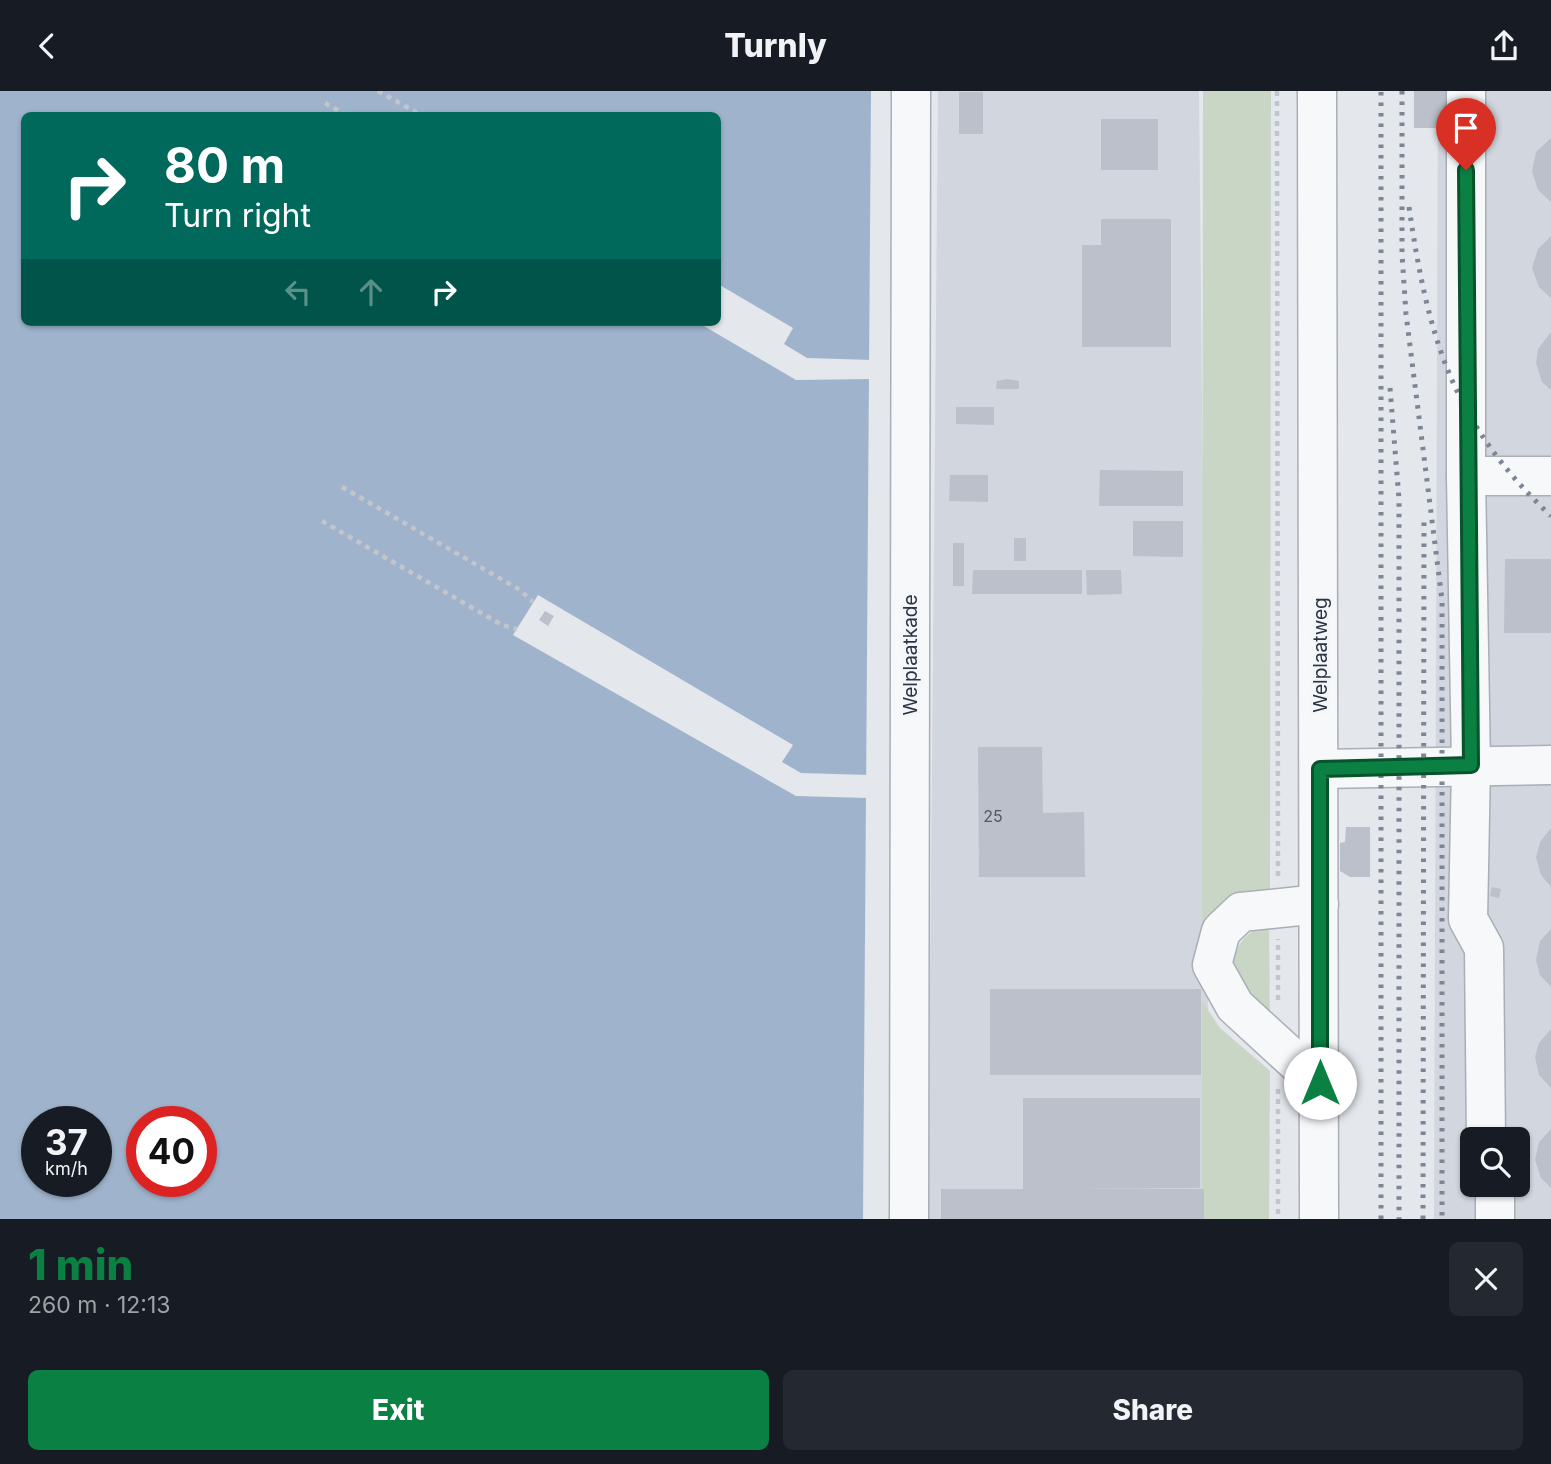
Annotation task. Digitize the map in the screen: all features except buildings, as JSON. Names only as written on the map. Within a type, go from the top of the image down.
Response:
[{"type":"street","name":"Welplaatkade","points":[[909,1219],[904,793],[904,370],[911,91]]},
{"type":"street","name":"Welplaatweg","points":[[1317,91],[1319,1219]]},
{"type":"street","points":[[1466,91],[1466,476],[1471,765],[1468,919],[1484,948],[1486,1127]]},
{"type":"street","points":[[1466,476],[1551,476]]},
{"type":"street","points":[[1320,769],[1551,765]]},
{"type":"street","points":[[1319,904],[1241,912],[1221,931],[1212,965],[1235,1006],[1320,1083]]},
{"type":"street","points":[[1495,1197],[1496,1219]]},
{"type":"path","points":[[378,91],[416,112]]},
{"type":"path","points":[[1277,91],[1279,836]]},
{"type":"path","points":[[325,103],[341,112]]},
{"type":"path","points":[[342,487],[520,590],[533,602]]},
{"type":"path","points":[[322,521],[502,625],[517,629]]},
{"type":"shaded area","points":[[938,91],[1199,91],[1210,1219],[928,1219]]},
{"type":"shaded area","points":[[1438,91],[1551,91],[1551,1219],[1434,1219]]},
{"type":"green space","points":[[1203,91],[1271,91],[1270,892],[1202,941]]},
{"type":"green space","points":[[1269,925],[1270,1029],[1230,979],[1236,952],[1245,938],[1259,928]]},
{"type":"green space","points":[[1202,1001],[1220,1028],[1270,1071],[1269,1219],[1202,1219]]},
{"type":"water","points":[[0,91],[871,91],[863,1219],[0,1219]]},
{"type":"pier","points":[[721,286],[793,328],[784,344],[807,358],[872,360],[872,379],[796,380],[704,326],[721,326]]},
{"type":"pier","points":[[538,595],[793,745],[782,762],[801,773],[869,775],[868,798],[796,796],[513,635]]},
{"type":"railway","points":[[1381,91],[1381,1219]]},
{"type":"railway","points":[[1402,91],[1402,254],[1406,314],[1442,600],[1442,1219]]},
{"type":"railway","points":[[1409,207],[1425,297],[1450,375],[1468,412],[1490,447],[1517,481],[1551,516]]},
{"type":"railway","points":[[1390,388],[1399,499],[1399,1219]]},
{"type":"railway","points":[[1423,1219],[1424,521]]},
{"type":"route","points":[[1320,1083],[1320,769],[1471,765],[1466,476],[1466,170]]}]
